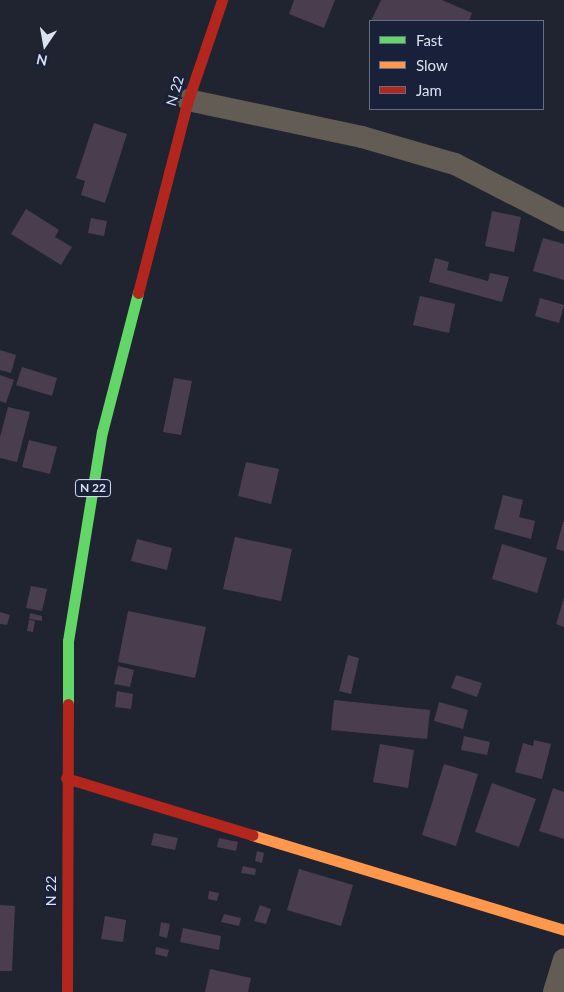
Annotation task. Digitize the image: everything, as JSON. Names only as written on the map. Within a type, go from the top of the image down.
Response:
[{"type":"main road","name":"N 22","points":[[67,992],[66,778],[68,641],[102,432],[188,100],[222,0]]},
{"type":"main road","points":[[66,778],[564,930]]},
{"type":"street","points":[[188,100],[362,137],[455,164],[564,220]]},
{"type":"street","points":[[554,992],[564,960]]},
{"type":"building","points":[[294,0],[335,0],[324,28],[289,14]]},
{"type":"building","points":[[381,0],[442,0],[472,13],[469,20],[371,20]]},
{"type":"building","points":[[94,123],[127,134],[105,203],[81,195],[85,181],[76,178]]},
{"type":"building","points":[[26,209],[59,230],[55,237],[72,247],[61,265],[11,234]]},
{"type":"building","points":[[492,211],[521,217],[514,252],[485,246]]},
{"type":"building","points":[[91,218],[107,221],[104,236],[88,233]]},
{"type":"building","points":[[543,238],[564,244],[564,280],[533,271]]},
{"type":"building","points":[[435,258],[449,262],[447,270],[488,281],[490,273],[509,277],[502,302],[429,282]]},
{"type":"building","points":[[420,296],[455,304],[449,333],[413,325]]},
{"type":"building","points":[[540,298],[564,305],[559,323],[535,316]]},
{"type":"building","points":[[0,350],[16,355],[11,373],[0,370]]},
{"type":"building","points":[[22,367],[57,378],[52,396],[16,385]]},
{"type":"building","points":[[0,375],[14,380],[6,403],[0,401]]},
{"type":"building","points":[[174,378],[192,381],[181,435],[163,432]]},
{"type":"building","points":[[8,407],[30,412],[17,462],[0,458],[0,437]]},
{"type":"building","points":[[29,440],[57,447],[50,474],[22,467]]},
{"type":"building","points":[[246,462],[279,469],[271,504],[238,496]]},
{"type":"building","points":[[503,495],[523,500],[519,517],[535,521],[531,539],[494,529]]},
{"type":"building","points":[[564,522],[564,551],[556,549]]},
{"type":"building","points":[[235,537],[292,549],[281,601],[223,589]]},
{"type":"building","points":[[137,539],[172,548],[167,570],[131,561]]},
{"type":"building","points":[[502,544],[547,558],[537,593],[492,579]]},
{"type":"building","points":[[31,586],[47,589],[42,611],[26,608]]},
{"type":"building","points":[[564,598],[564,627],[556,624]]},
{"type":"building","points":[[128,611],[206,627],[195,678],[118,662]]},
{"type":"building","points":[[0,612],[10,615],[7,625],[0,624]]},
{"type":"building","points":[[30,613],[42,616],[42,621],[29,619]]},
{"type":"building","points":[[29,620],[35,621],[33,632],[27,631]]},
{"type":"building","points":[[348,655],[359,658],[351,694],[339,691]]},
{"type":"building","points":[[118,666],[134,670],[130,687],[114,684]]},
{"type":"building","points":[[456,675],[482,683],[477,697],[451,688]]},
{"type":"building","points":[[117,691],[133,694],[131,709],[115,707]]},
{"type":"building","points":[[334,700],[430,710],[427,739],[331,730]]},
{"type":"building","points":[[439,702],[468,710],[463,729],[434,721]]},
{"type":"building","points":[[464,736],[490,742],[487,755],[461,750]]},
{"type":"building","points":[[534,740],[551,744],[542,779],[515,772],[523,743],[533,746]]},
{"type":"building","points":[[380,744],[414,750],[408,788],[373,782]]},
{"type":"building","points":[[444,764],[478,774],[456,846],[422,835]]},
{"type":"building","points":[[492,783],[536,799],[519,847],[475,832]]},
{"type":"building","points":[[553,788],[564,792],[564,839],[539,831]]},
{"type":"building","points":[[154,833],[178,838],[175,850],[151,845]]},
{"type":"building","points":[[219,838],[238,842],[236,851],[217,847]]},
{"type":"building","points":[[257,851],[264,853],[262,863],[255,861]]},
{"type":"building","points":[[243,866],[256,869],[255,875],[241,873]]},
{"type":"building","points":[[299,869],[353,885],[341,926],[287,910]]},
{"type":"building","points":[[209,891],[219,893],[217,901],[208,899]]},
{"type":"building","points":[[0,905],[15,906],[12,971],[0,971]]},
{"type":"building","points":[[260,905],[271,909],[266,924],[254,921]]},
{"type":"building","points":[[224,914],[241,918],[239,926],[221,922]]},
{"type":"building","points":[[105,916],[126,920],[123,942],[101,939]]},
{"type":"building","points":[[161,922],[170,924],[167,938],[159,936]]},
{"type":"building","points":[[183,928],[221,936],[219,950],[180,942]]},
{"type":"building","points":[[156,947],[169,950],[167,957],[155,954]]},
{"type":"building","points":[[210,969],[251,978],[248,992],[205,992]]},
{"type":"traffic: fast","points":[[68,704],[68,641],[102,432],[138,293]]},
{"type":"traffic: slow","points":[[252,835],[564,930]]},
{"type":"traffic: jam","points":[[138,293],[188,100],[222,0]]},
{"type":"traffic: jam","points":[[67,992],[68,704]]},
{"type":"traffic: jam","points":[[66,778],[252,835]]}]
